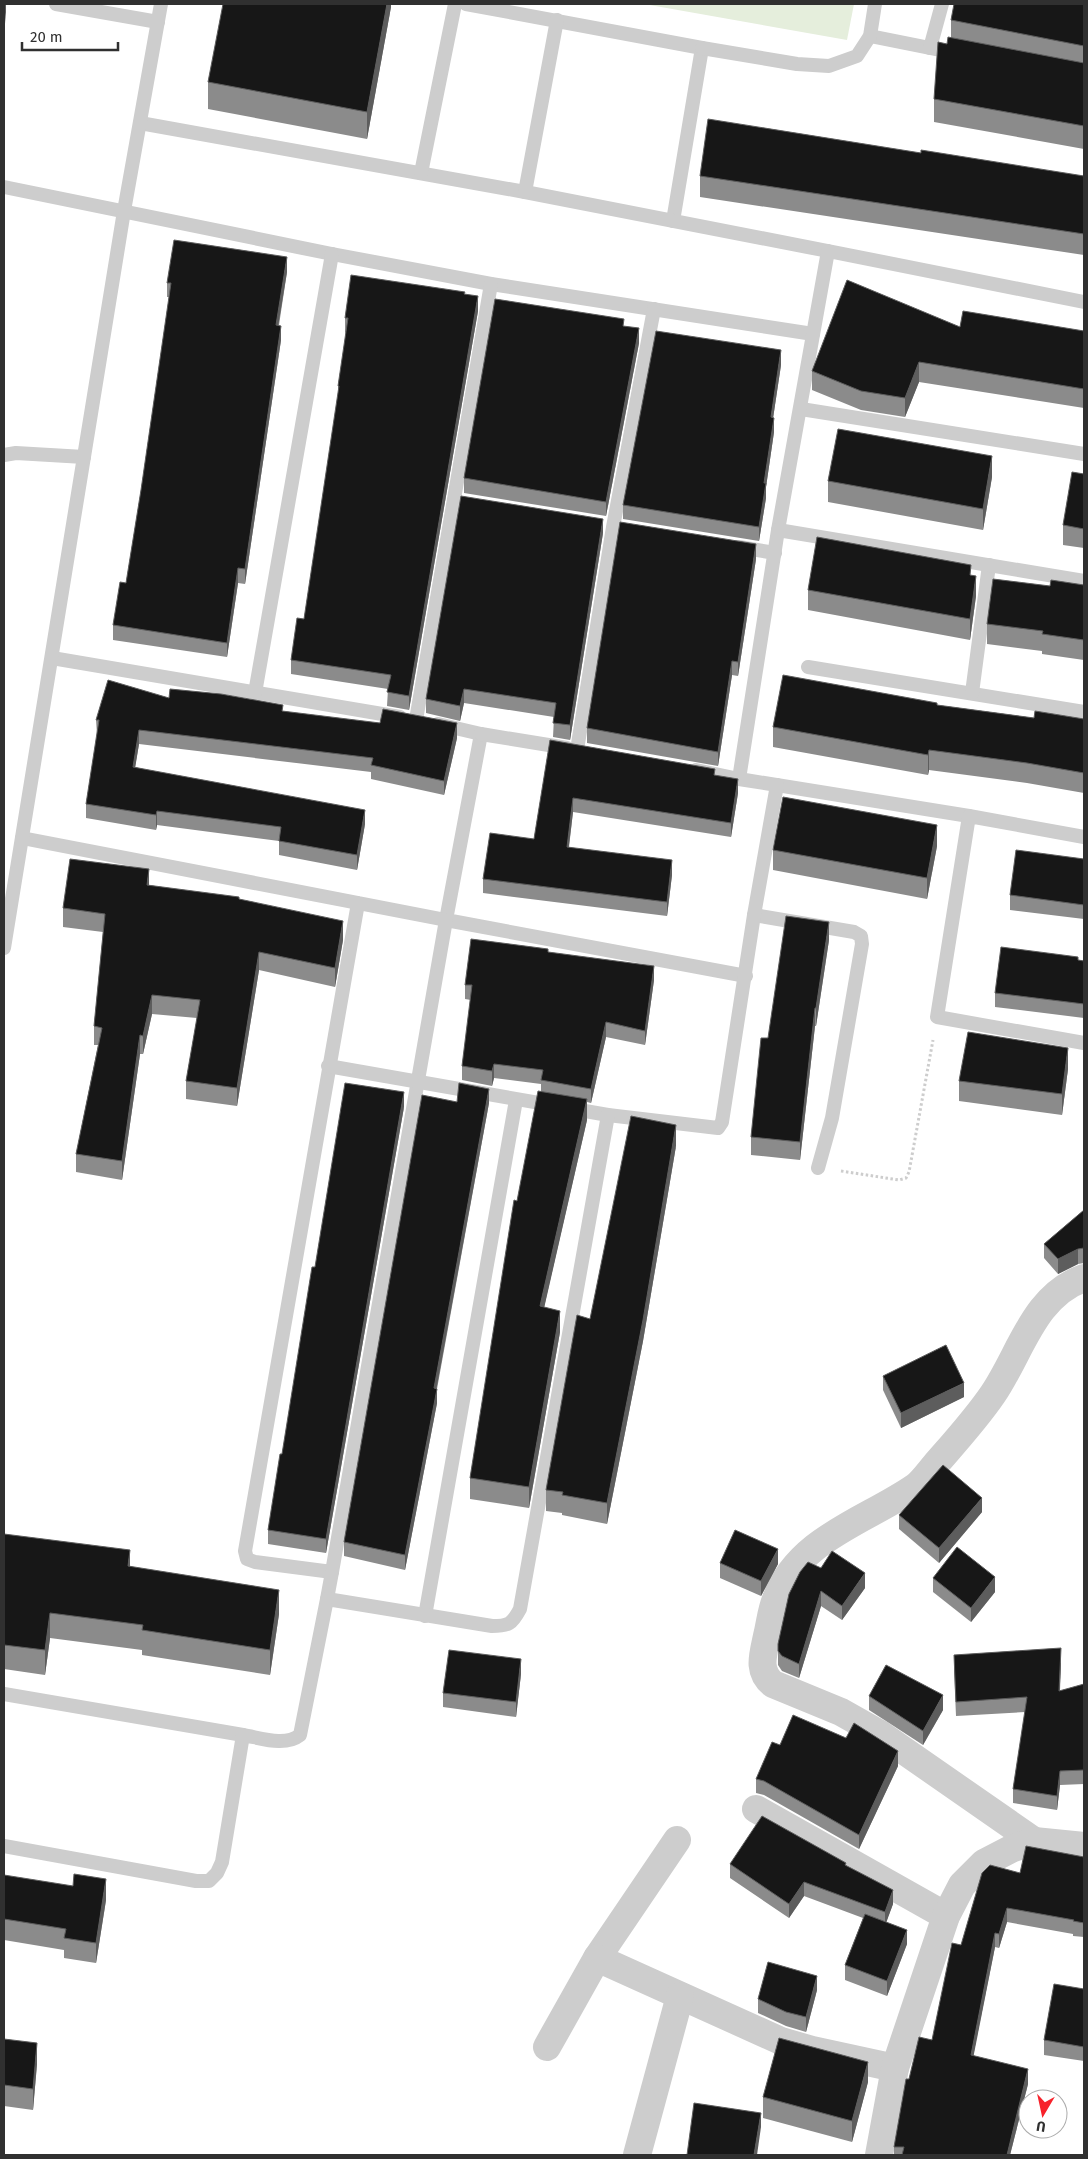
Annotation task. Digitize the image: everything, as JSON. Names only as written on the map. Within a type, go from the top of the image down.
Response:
[{"type":"street","points":[[1034,1841],[880,1734],[840,1712],[773,1684],[766,1678],[762,1669],[762,1657],[776,1599],[793,1570],[804,1557],[825,1539],[916,1486],[969,1426],[994,1393],[1037,1316],[1053,1296],[1075,1281],[1084,1278]]},
{"type":"street","points":[[756,1810],[946,1916]]},
{"type":"street","points":[[547,2047],[597,1958],[677,1840]]},
{"type":"street","points":[[879,2155],[895,2068],[946,1916],[962,1885],[984,1864],[1011,1849],[1034,1841],[1084,1846]]},
{"type":"street","points":[[597,1958],[781,2040],[812,2050],[895,2068]]},
{"type":"street","points":[[637,2155],[680,1996]]},
{"type":"lane","points":[[56,4],[158,22]]},
{"type":"lane","points":[[4,948],[124,211],[161,4]]},
{"type":"lane","points":[[421,173],[455,4]]},
{"type":"lane","points":[[466,4],[702,48],[797,64],[829,66],[857,56],[870,36],[876,4]]},
{"type":"lane","points":[[930,48],[942,4]]},
{"type":"lane","points":[[525,192],[557,20]]},
{"type":"lane","points":[[870,36],[969,55]]},
{"type":"lane","points":[[673,221],[702,48]]},
{"type":"lane","points":[[140,123],[525,192],[1084,302]]},
{"type":"lane","points":[[4,187],[332,254],[491,284],[813,334]]},
{"type":"lane","points":[[738,779],[778,530],[828,251]]},
{"type":"lane","points":[[255,692],[332,254]]},
{"type":"lane","points":[[416,720],[458,501],[491,284]]},
{"type":"lane","points":[[577,750],[613,527],[654,309]]},
{"type":"lane","points":[[801,409],[1084,454]]},
{"type":"lane","points":[[4,455],[16,453],[84,457]]},
{"type":"lane","points":[[778,530],[1084,581]]},
{"type":"lane","points":[[727,545],[775,553]]},
{"type":"lane","points":[[972,693],[989,566]]},
{"type":"lane","points":[[52,658],[416,720],[481,734],[595,753]]},
{"type":"lane","points":[[808,667],[1084,712]]},
{"type":"lane","points":[[4,1694],[282,1742],[293,1741],[300,1735],[332,1572],[376,1328],[416,1082],[481,734]]},
{"type":"lane","points":[[684,768],[738,779],[969,816],[1084,837]]},
{"type":"lane","points":[[328,1066],[608,1115],[718,1128],[722,1122],[754,915],[777,785]]},
{"type":"lane","points":[[969,816],[937,1017],[1084,1043]]},
{"type":"lane","points":[[22,838],[746,976]]},
{"type":"lane","points":[[332,1572],[255,1562],[248,1559],[245,1551],[328,1066],[358,903]]},
{"type":"lane","points":[[754,915],[854,932],[860,936],[862,944],[832,1118],[818,1168]]},
{"type":"lane","points":[[425,1616],[516,1100]]},
{"type":"lane","points":[[327,1598],[492,1626],[506,1626],[515,1619],[520,1609],[608,1115]]},
{"type":"lane","points":[[4,1846],[196,1881],[209,1881],[217,1873],[222,1862],[243,1735]]},
{"type":"path","points":[[818,1168],[899,1180],[906,1178],[909,1172],[937,1017]]},
{"type":"green space","points":[[644,4],[854,4],[847,40]]},
{"type":"building","points":[[223,4],[387,4],[367,112],[208,82]]},
{"type":"building","points":[[954,4],[1084,4],[1084,46],[951,20]]},
{"type":"building","points":[[948,37],[1084,63],[1084,126],[934,99],[938,42],[947,44]]},
{"type":"building","points":[[708,119],[921,153],[921,150],[1084,176],[1084,234],[700,176]]},
{"type":"building","points":[[174,240],[287,257],[276,325],[281,326],[245,569],[238,568],[227,643],[113,625],[120,582],[126,583],[141,490],[171,283],[167,283]]},
{"type":"building","points":[[351,275],[465,292],[464,294],[478,296],[409,696],[387,692],[391,675],[291,660],[297,618],[304,619],[339,386],[348,318],[345,318]]},
{"type":"building","points":[[847,280],[960,327],[963,311],[1084,331],[1084,389],[919,362],[905,398],[861,391],[812,371]]},
{"type":"building","points":[[495,299],[624,319],[623,326],[639,328],[606,502],[464,478]]},
{"type":"building","points":[[656,331],[781,350],[771,417],[774,418],[759,527],[623,505]]},
{"type":"building","points":[[838,429],[992,456],[983,509],[828,481]]},
{"type":"building","points":[[1072,472],[1084,474],[1084,529],[1063,525]]},
{"type":"building","points":[[461,496],[603,519],[570,725],[553,723],[556,703],[464,689],[460,706],[426,699]]},
{"type":"building","points":[[620,522],[756,544],[738,662],[732,661],[718,752],[587,728]]},
{"type":"building","points":[[817,537],[971,565],[970,575],[976,576],[970,619],[808,590]]},
{"type":"building","points":[[993,579],[1050,586],[1051,580],[1084,585],[1084,640],[1042,634],[1043,631],[987,624]]},
{"type":"building","points":[[783,675],[937,703],[937,705],[1034,718],[1035,711],[1084,719],[1084,773],[1027,763],[929,750],[928,755],[773,727]]},
{"type":"building","points":[[108,680],[169,698],[170,689],[221,694],[283,705],[282,711],[380,723],[383,709],[457,723],[444,781],[371,765],[373,758],[139,730],[133,767],[365,810],[357,855],[279,841],[281,827],[157,811],[156,815],[86,804],[99,720],[96,720]]},
{"type":"building","points":[[550,740],[715,769],[714,775],[738,779],[731,823],[573,798],[567,847],[672,860],[667,902],[483,879],[490,833],[534,839]]},
{"type":"building","points":[[783,797],[937,825],[927,878],[773,850]]},
{"type":"building","points":[[1016,850],[1084,859],[1084,905],[1010,895]]},
{"type":"building","points":[[70,859],[149,869],[147,885],[239,897],[239,899],[343,921],[335,968],[259,952],[237,1088],[186,1081],[200,1000],[152,995],[143,1036],[140,1035],[122,1161],[76,1154],[102,1028],[94,1026],[105,914],[63,908]]},
{"type":"building","points":[[786,916],[829,922],[815,1008],[800,1142],[751,1137],[761,1038],[768,1038]]},
{"type":"building","points":[[471,939],[548,949],[548,952],[654,966],[645,1031],[606,1022],[591,1089],[541,1080],[543,1070],[494,1064],[492,1071],[462,1066],[472,985],[465,985]]},
{"type":"building","points":[[1001,947],[1078,957],[1078,960],[1084,961],[1084,1004],[995,993]]},
{"type":"building","points":[[968,1032],[1068,1048],[1062,1094],[959,1081]]},
{"type":"building","points":[[345,1083],[404,1092],[326,1539],[268,1530],[312,1267],[315,1267]]},
{"type":"building","points":[[459,1083],[489,1089],[434,1388],[437,1389],[405,1555],[344,1542],[422,1095],[457,1102]]},
{"type":"building","points":[[538,1091],[587,1099],[540,1306],[560,1311],[529,1487],[470,1478],[514,1200],[517,1201]]},
{"type":"building","points":[[631,1116],[676,1125],[643,1320],[607,1503],[562,1495],[563,1492],[546,1490],[577,1315],[590,1319]]},
{"type":"building","points":[[1084,1210],[1084,1248],[1058,1259],[1044,1244]]},
{"type":"building","points":[[946,1345],[964,1383],[901,1413],[883,1376]]},
{"type":"building","points":[[943,1465],[982,1498],[939,1548],[899,1515]]},
{"type":"building","points":[[735,1530],[778,1549],[761,1581],[720,1563]]},
{"type":"building","points":[[4,1534],[130,1550],[128,1566],[279,1590],[270,1650],[142,1630],[143,1625],[50,1613],[45,1650],[4,1645]]},
{"type":"building","points":[[957,1547],[995,1577],[971,1608],[933,1578]]},
{"type":"building","points":[[832,1551],[865,1573],[842,1606],[821,1591],[799,1664],[782,1656],[778,1651],[789,1594],[800,1572],[808,1562],[821,1568]]},
{"type":"building","points":[[1061,1648],[1059,1691],[1084,1684],[1084,1770],[1060,1771],[1057,1796],[1013,1789],[1027,1697],[956,1702],[954,1655]]},
{"type":"building","points":[[449,1650],[521,1659],[516,1702],[443,1693]]},
{"type":"building","points":[[886,1665],[943,1695],[923,1731],[869,1696]]},
{"type":"building","points":[[793,1715],[846,1738],[854,1723],[898,1751],[859,1835],[764,1781],[756,1779],[772,1742],[780,1745]]},
{"type":"building","points":[[762,1816],[846,1863],[845,1865],[893,1890],[885,1912],[804,1882],[789,1904],[730,1864]]},
{"type":"building","points":[[1026,1846],[1084,1857],[1084,1923],[1007,1908],[999,1934],[995,1933],[971,2055],[1028,2069],[1023,2089],[1018,2089],[1018,2110],[1007,2155],[902,2155],[904,2147],[894,2147],[906,2079],[909,2079],[919,2037],[932,2040],[952,1943],[961,1945],[982,1873],[990,1865],[1020,1873]]},
{"type":"building","points":[[74,1874],[106,1879],[96,1943],[64,1938],[66,1929],[4,1919],[4,1875],[73,1886]]},
{"type":"building","points":[[865,1914],[907,1930],[887,1981],[845,1965]]},
{"type":"building","points":[[768,1962],[817,1976],[806,2017],[786,2012],[758,1999]]},
{"type":"building","points":[[1054,1984],[1084,1989],[1084,2047],[1044,2040]]},
{"type":"building","points":[[779,2038],[868,2062],[852,2121],[763,2097]]},
{"type":"building","points":[[4,2039],[37,2043],[33,2089],[4,2085]]},
{"type":"building","points":[[694,2103],[761,2113],[754,2155],[687,2155]]}]
